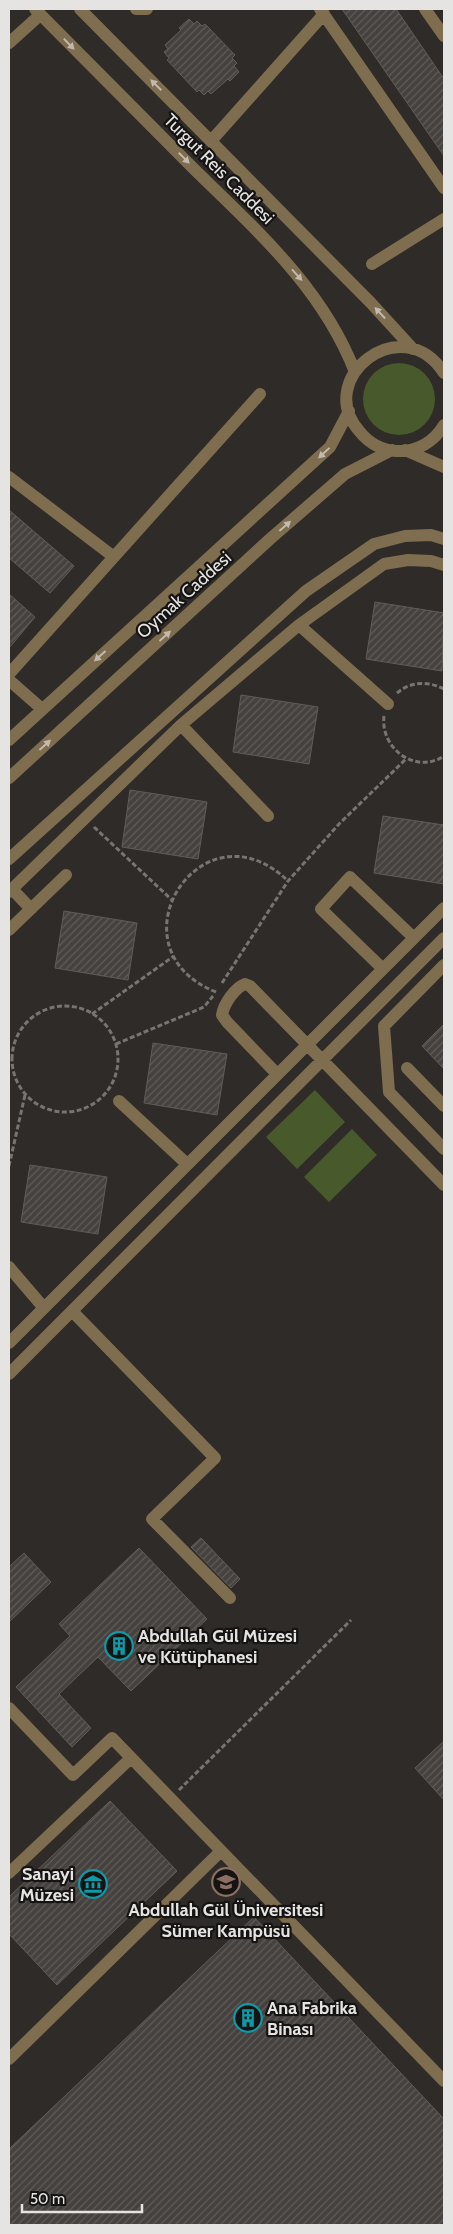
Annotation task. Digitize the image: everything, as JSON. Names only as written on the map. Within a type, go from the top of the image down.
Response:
[{"type":"street","name":"Turgut Reis Caddesi","points":[[80,9],[414,349],[431,358],[444,373]]},
{"type":"street","points":[[136,9],[147,9]]},
{"type":"street","points":[[425,9],[444,36]]},
{"type":"street","points":[[211,141],[322,11],[444,188]]},
{"type":"street","name":"Turgut Reis Caddesi","points":[[38,12],[240,214],[293,270],[324,308],[340,336],[355,372]]},
{"type":"street","points":[[9,43],[38,12]]},
{"type":"street","points":[[372,264],[444,219]]},
{"type":"street","points":[[414,349],[400,347],[380,350],[363,361],[355,372],[348,391],[349,411],[357,430],[367,440],[392,450],[418,447],[430,441],[444,425]]},
{"type":"street","points":[[9,674],[260,394]]},
{"type":"street","name":"Oymak Caddesi","points":[[9,740],[330,447],[349,411]]},
{"type":"street","name":"Oymak Caddesi","points":[[9,778],[270,539],[344,474],[392,450]]},
{"type":"street","points":[[405,450],[444,467]]},
{"type":"street","points":[[9,477],[114,557]]},
{"type":"street","points":[[9,859],[306,590],[360,552],[389,539],[418,535],[444,539]]},
{"type":"street","points":[[31,909],[10,891],[180,725],[299,625],[384,564],[408,560],[431,561],[444,566]]},
{"type":"street","points":[[299,625],[388,704]]},
{"type":"street","points":[[9,680],[42,709]]},
{"type":"street","points":[[180,725],[268,816]]},
{"type":"street","points":[[9,930],[66,875]]},
{"type":"street","points":[[383,969],[321,909],[350,877],[414,938]]},
{"type":"street","points":[[9,1342],[444,908]]},
{"type":"street","points":[[9,1374],[444,938]]},
{"type":"street","points":[[442,1141],[389,1092],[384,1026],[444,965]]},
{"type":"street","points":[[277,1074],[222,1014],[224,1007],[239,986],[246,984],[250,986],[444,1185]]},
{"type":"street","points":[[407,1068],[444,1106]]},
{"type":"street","points":[[119,1101],[188,1164]]},
{"type":"street","points":[[9,1267],[44,1308]]},
{"type":"street","points":[[72,1311],[215,1458],[152,1519],[230,1598]]},
{"type":"street","points":[[9,1708],[73,1775],[112,1738],[444,2081]]},
{"type":"street","points":[[9,1873],[131,1758]]},
{"type":"street","points":[[9,2058],[221,1851]]},
{"type":"path","points":[[444,689],[427,683],[408,685],[393,696],[388,704],[383,722],[387,739],[392,747],[406,759],[424,763],[433,762],[444,756]]},
{"type":"path","points":[[116,1044],[204,1007],[216,992],[288,881],[339,824],[406,759]]},
{"type":"path","points":[[85,818],[172,900]]},
{"type":"path","points":[[216,992],[192,979],[183,970],[174,956],[167,933],[166,920],[172,900],[181,882],[191,873],[214,860],[241,856],[260,862],[278,872],[288,881]]},
{"type":"path","points":[[92,1014],[174,956]]},
{"type":"path","points":[[55,1007],[77,1007],[92,1014],[105,1024],[116,1044],[118,1055],[115,1077],[111,1087],[96,1103],[86,1108],[64,1113],[43,1108],[25,1094],[17,1080],[12,1064],[15,1042],[26,1023],[44,1010],[55,1007]]},
{"type":"path","points":[[9,1166],[25,1094]]},
{"type":"path","points":[[170,1798],[351,1620]]},
{"type":"green space","points":[[399,363],[419,369],[429,379],[435,399],[429,419],[419,429],[399,435],[379,429],[369,419],[363,399],[369,379],[379,369]]},
{"type":"green space","points":[[315,1090],[345,1122],[297,1169],[266,1137]]},
{"type":"green space","points":[[352,1129],[377,1155],[329,1202],[304,1177]]},
{"type":"building","points":[[342,9],[396,9],[444,79],[444,156]]},
{"type":"building","points":[[189,19],[194,24],[197,21],[202,26],[205,24],[235,55],[232,58],[237,63],[234,66],[239,72],[230,81],[228,79],[211,94],[208,91],[204,95],[199,90],[197,92],[167,60],[169,58],[164,52],[168,49],[165,45],[181,30],[179,28]]},
{"type":"building","points":[[9,510],[74,566],[50,593],[9,558]]},
{"type":"building","points":[[9,594],[35,617],[9,648]]},
{"type":"building","points":[[375,602],[444,613],[442,671],[366,659]]},
{"type":"building","points":[[241,695],[318,707],[309,764],[233,752]]},
{"type":"building","points":[[130,790],[207,802],[198,859],[122,847]]},
{"type":"building","points":[[383,816],[444,825],[444,884],[374,873]]},
{"type":"building","points":[[64,911],[137,923],[128,980],[55,968]]},
{"type":"building","points":[[444,1024],[444,1069],[422,1046]]},
{"type":"building","points":[[153,1043],[227,1054],[217,1115],[144,1103]]},
{"type":"building","points":[[30,1165],[107,1177],[98,1234],[21,1222]]},
{"type":"building","points":[[201,1538],[240,1579],[231,1588],[191,1547]]},
{"type":"building","name":"Abdullah Gül Müzesi ve Kütüphanesi","points":[[139,1548],[207,1619],[131,1691],[98,1657],[59,1694],[91,1728],[72,1747],[16,1687],[70,1636],[59,1624]]},
{"type":"building","points":[[24,1553],[51,1582],[9,1622],[9,1567]]},
{"type":"building","points":[[444,1741],[444,1800],[415,1768]]},
{"type":"building","name":"Sanayi Müzesi","points":[[110,1801],[177,1871],[57,1985],[9,1934],[9,1897]]},
{"type":"building","name":"Ana Fabrika Binası","points":[[254,1917],[444,2119],[444,2225],[9,2225],[9,2149]]},
{"type":"place","name":"Abdullah Gül Müzesi ve Kütüphanesi","points":[[119,1646]]},
{"type":"place","name":"Abdullah Gül Üniversitesi Sümer Kampüsü","points":[[226,1882]]},
{"type":"place","name":"Sanayi Müzesi","points":[[93,1884]]},
{"type":"place","name":"Ana Fabrika Binası","points":[[248,2018]]}]
